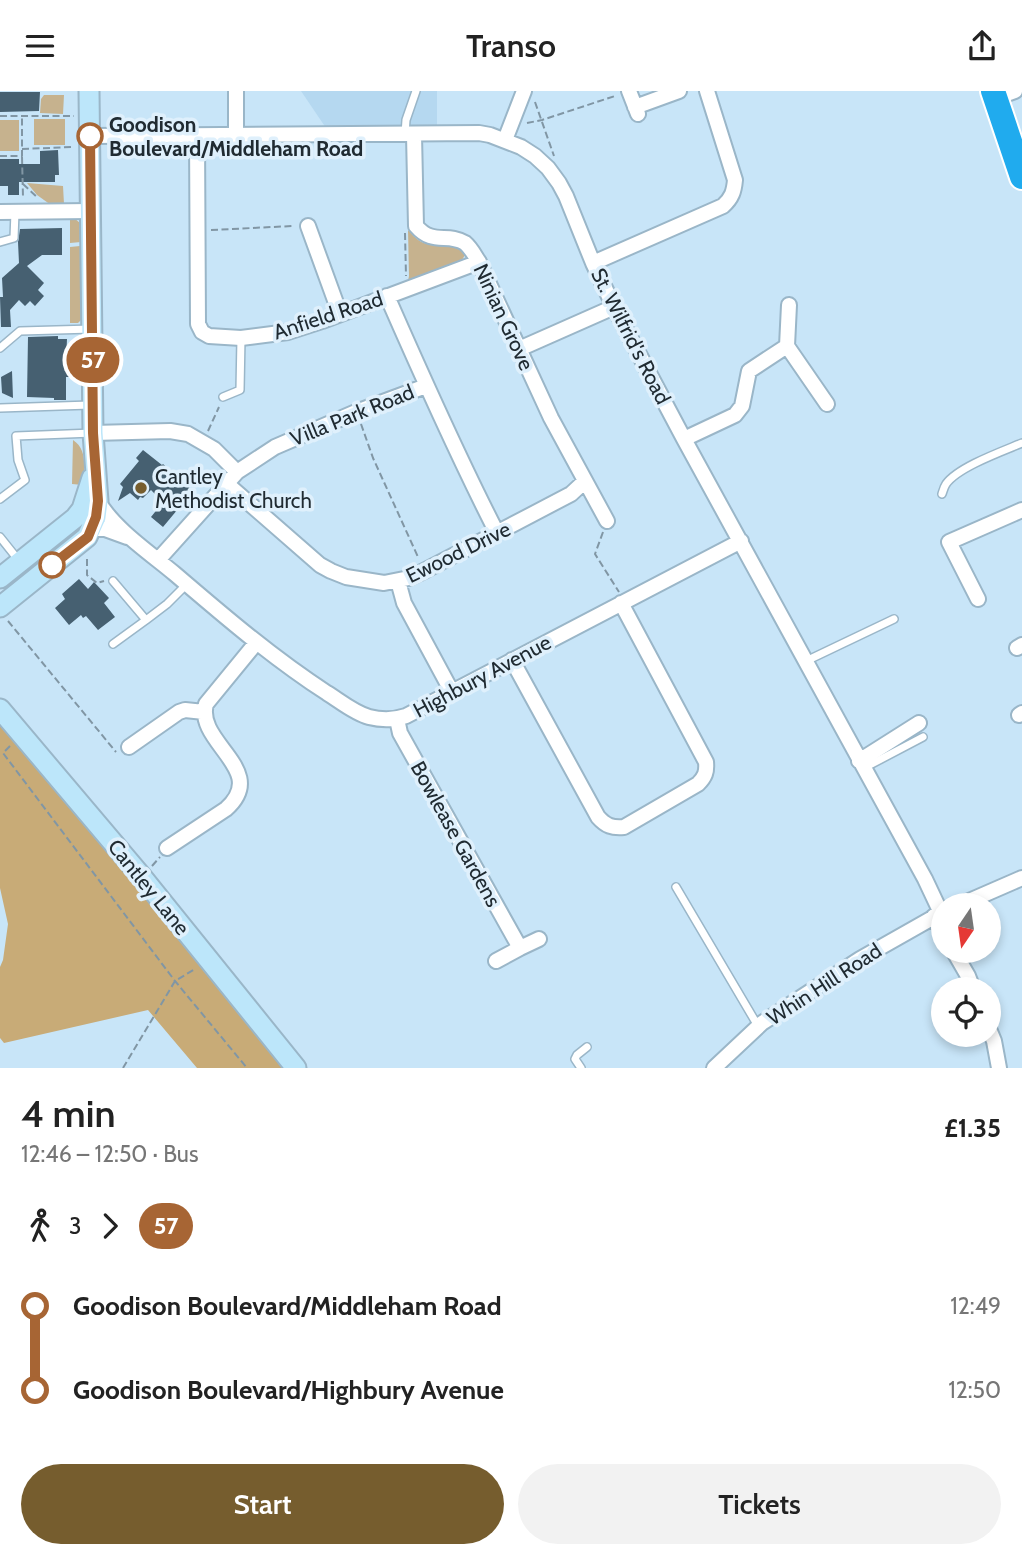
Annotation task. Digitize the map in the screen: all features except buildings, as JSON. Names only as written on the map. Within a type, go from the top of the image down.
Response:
[{"type":"highway","points":[[1001,93],[1022,177]]},
{"type":"street","points":[[89,91],[93,433],[98,501],[90,533]]},
{"type":"street","points":[[236,91],[236,135]]},
{"type":"street","points":[[623,93],[637,111],[678,91]]},
{"type":"street","points":[[593,263],[723,206],[730,200],[735,180],[707,91]]},
{"type":"street","points":[[505,140],[511,125],[530,96]]},
{"type":"street","name":"St. Wilfrid's Road","points":[[90,133],[479,134],[505,140],[535,156],[548,168],[566,196],[614,307],[931,894]]},
{"type":"street","points":[[410,134],[416,226]]},
{"type":"street","name":"Anfield Road","points":[[197,135],[198,324],[202,332],[209,337],[241,338],[288,332],[479,263]]},
{"type":"street","points":[[13,212],[91,211]]},
{"type":"street","points":[[308,226],[340,314]]},
{"type":"street","name":"Ninian Grove","points":[[416,226],[424,235],[464,243],[472,252],[551,418],[607,521]]},
{"type":"street","points":[[387,296],[463,466],[497,533]]},
{"type":"street","points":[[789,305],[787,346],[827,404]]},
{"type":"street","points":[[519,349],[614,307]]},
{"type":"street","points":[[684,439],[735,415],[742,406],[750,370],[787,346]]},
{"type":"street","name":"Villa Park Road","points":[[158,560],[231,478],[275,446],[426,386]]},
{"type":"street","points":[[93,433],[170,431],[188,434],[204,443]]},
{"type":"street","name":"Ewood Drive","points":[[204,443],[214,449],[231,478],[320,565],[346,577],[384,583],[410,578],[424,571],[572,494],[585,481]]},
{"type":"street","points":[[7,570],[75,518],[82,509],[95,470]]},
{"type":"street","points":[[98,501],[103,510],[134,541]]},
{"type":"street","points":[[978,599],[949,542],[1022,510]]},
{"type":"street","points":[[4,614],[34,580],[90,533],[105,529],[134,541]]},
{"type":"street","name":"Highbury Avenue","points":[[134,541],[295,673],[362,714],[397,719],[741,541]]},
{"type":"street","points":[[7,570],[34,580]]},
{"type":"street","points":[[398,581],[404,603],[452,692]]},
{"type":"street","points":[[512,660],[598,817],[605,825],[624,827],[698,784],[707,771],[706,762],[621,603]]},
{"type":"street","points":[[167,848],[234,802],[240,781],[238,770],[206,724],[204,712],[206,704],[256,643]]},
{"type":"street","name":"Cantley Lane","points":[[0,709],[142,877],[296,1068]]},
{"type":"street","points":[[129,747],[179,712],[204,712]]},
{"type":"street","name":"Bowlease Gardens","points":[[397,719],[400,733],[520,949]]},
{"type":"street","points":[[861,764],[921,730]]},
{"type":"street","points":[[988,893],[1022,878]]},
{"type":"street","name":"Whin Hill Road","points":[[714,1068],[759,1026],[860,959],[931,918]]},
{"type":"street","points":[[496,961],[539,939]]},
{"type":"street","points":[[995,1047],[999,1068]]},
{"type":"lane","points":[[410,134],[406,120],[416,91]]},
{"type":"lane","points":[[0,242],[14,238],[13,212]]},
{"type":"lane","points":[[0,348],[20,331],[93,329]]},
{"type":"lane","points":[[223,397],[240,390],[241,338]]},
{"type":"lane","points":[[0,408],[93,405]]},
{"type":"lane","points":[[0,499],[25,480],[18,460],[16,436],[93,433]]},
{"type":"lane","points":[[942,495],[945,485],[952,478],[976,463],[1022,443]]},
{"type":"lane","points":[[0,537],[7,570]]},
{"type":"lane","points":[[109,581],[146,620]]},
{"type":"lane","points":[[113,644],[167,604],[187,584]]},
{"type":"lane","points":[[805,661],[894,619]]},
{"type":"lane","points":[[676,887],[759,1026]]},
{"type":"lane","points":[[581,1068],[575,1059],[587,1047]]},
{"type":"path","points":[[511,125],[542,120],[623,93]]},
{"type":"path","points":[[530,96],[554,155]]},
{"type":"path","points":[[0,116],[22,116],[90,133]]},
{"type":"path","points":[[13,212],[22,156],[22,116]]},
{"type":"path","points":[[22,149],[90,133]]},
{"type":"path","points":[[0,156],[22,156]]},
{"type":"path","points":[[404,291],[405,225],[416,226]]},
{"type":"path","points":[[197,230],[308,226]]},
{"type":"path","points":[[204,443],[223,397]]},
{"type":"path","points":[[356,412],[373,458],[424,571]]},
{"type":"path","points":[[607,521],[595,554],[619,589],[621,603]]},
{"type":"path","points":[[90,533],[87,575],[97,583],[109,581]]},
{"type":"path","points":[[4,614],[117,753],[129,747]]},
{"type":"path","points":[[22,734],[3,753],[175,981],[247,1068]]},
{"type":"path","points":[[142,877],[167,848]]},
{"type":"path","points":[[123,1068],[175,981],[209,960]]},
{"type":"shaded area","points":[[301,91],[437,91],[437,128],[326,128]]},
{"type":"shaded area","points":[[44,95],[64,95],[63,114],[40,113]]},
{"type":"shaded area","points":[[34,119],[65,119],[65,145],[34,145]]},
{"type":"shaded area","points":[[0,120],[19,120],[19,151],[0,151]]},
{"type":"shaded area","points":[[27,183],[63,186],[64,204],[51,205]]},
{"type":"shaded area","points":[[70,217],[80,223],[81,242],[70,243]]},
{"type":"shaded area","points":[[408,230],[422,242],[460,248],[465,255],[459,265],[407,286]]},
{"type":"shaded area","points":[[80,246],[82,319],[78,323],[70,323],[70,247]]},
{"type":"shaded area","points":[[73,440],[83,454],[83,485],[72,484]]},
{"type":"shaded area","points":[[78,519],[85,526],[30,571],[27,568]]},
{"type":"shaded area","points":[[0,709],[295,1068],[197,1068],[148,1010],[4,1043],[0,1038],[0,967],[8,924],[0,888]]},
{"type":"bus line","name":"57","points":[[52,565],[88,537],[96,517],[98,501],[93,433],[90,136]]},
{"type":"place","name":"Goodison Boulevard/Middleham Road","points":[[90,136]]},
{"type":"place","name":"Cantley Methodist Church","points":[[141,488]]}]
